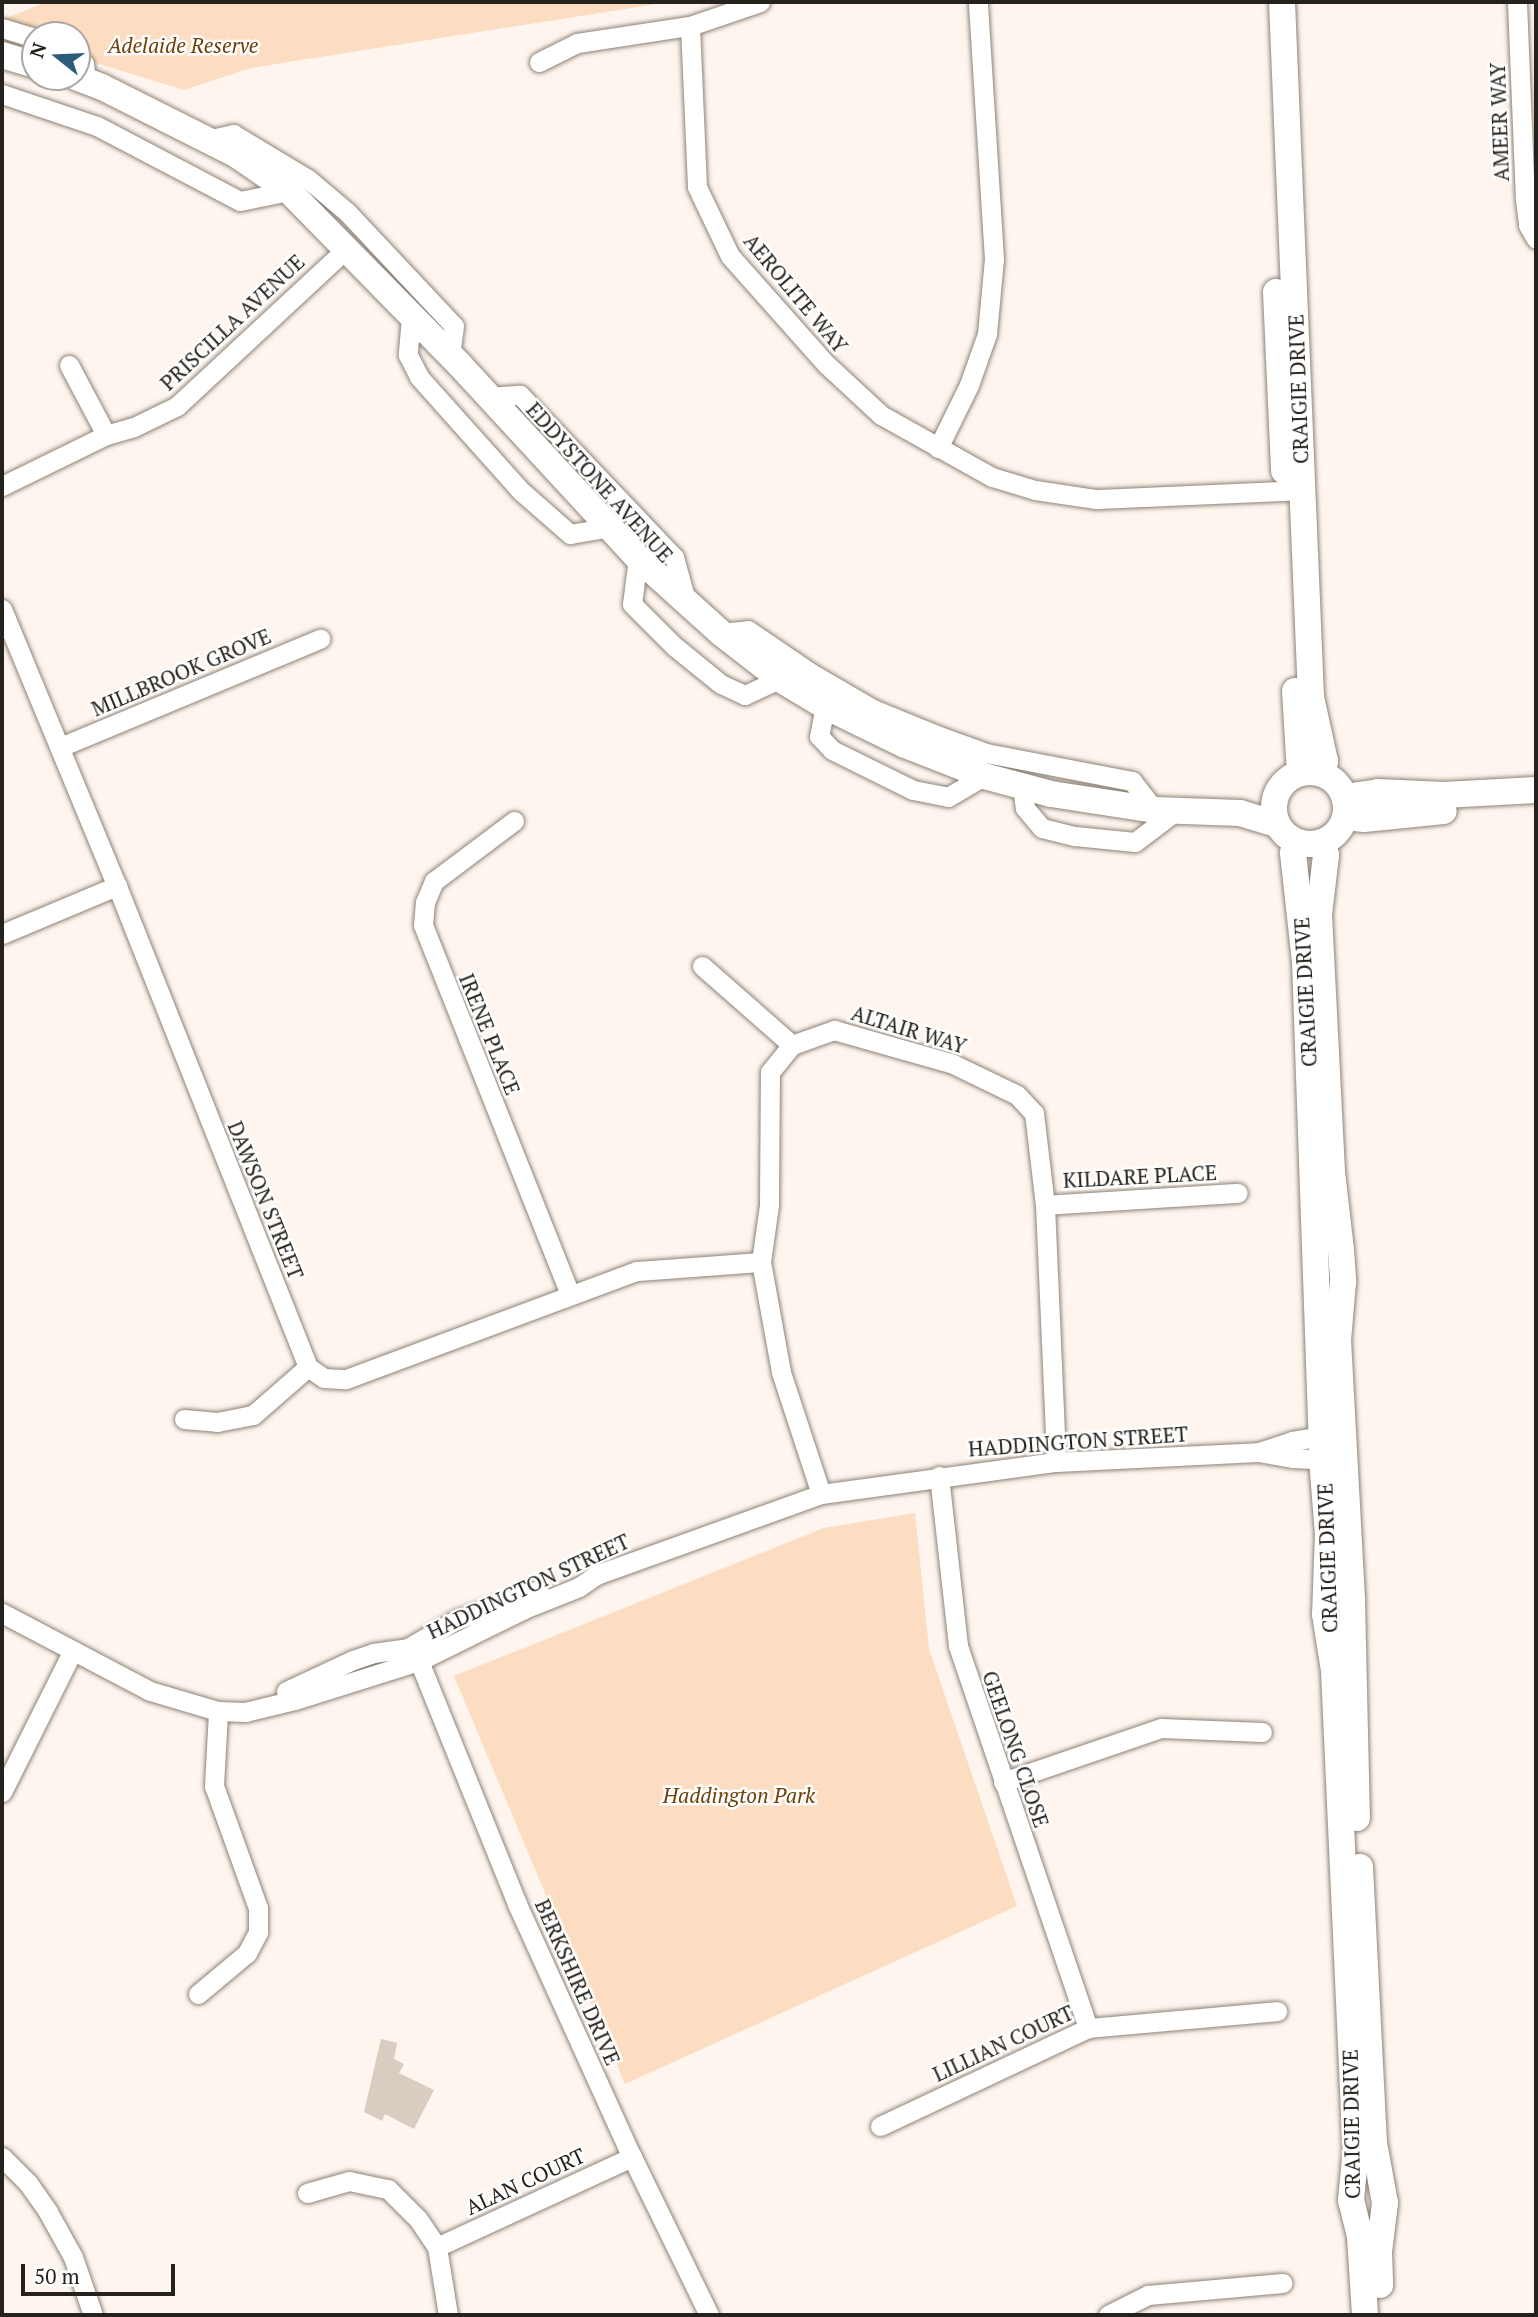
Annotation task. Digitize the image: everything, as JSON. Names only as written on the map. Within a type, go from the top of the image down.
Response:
[{"type":"main road","name":"CRAIGIE DRIVE","points":[[1264,2],[1293,490],[1301,777]]},
{"type":"main road","name":"CRAIGIE DRIVE","points":[[1282,2],[1301,398],[1293,490]]},
{"type":"main road","points":[[2,55],[21,61]]},
{"type":"main road","name":"EDDYSTONE AVENUE","points":[[91,77],[237,155],[289,191],[450,355],[638,558],[722,633],[780,679],[824,706],[905,745],[984,776],[1051,794],[1166,810],[1240,813],[1277,824]]},
{"type":"main road","points":[[1301,777],[1274,803],[1277,824],[1287,836],[1296,842],[1310,845],[1323,842],[1334,835],[1345,807],[1378,792],[1444,794],[1536,790]]},
{"type":"main road","points":[[1240,813],[1301,777],[1333,780],[1345,807],[1364,820],[1418,811],[1536,808]]},
{"type":"main road","name":"CRAIGIE DRIVE","points":[[1296,842],[1293,853],[1305,961],[1333,1447],[1352,1601],[1358,1828],[1374,2143],[1385,2203],[1379,2252],[1381,2315]]},
{"type":"main road","name":"CRAIGIE DRIVE","points":[[1323,842],[1326,855],[1320,915],[1332,1172],[1342,1261],[1325,1614],[1334,1671],[1356,2148],[1351,2200],[1360,2237],[1365,2315]]},
{"type":"street","points":[[539,62],[577,43],[690,26],[715,20],[760,2]]},
{"type":"street","points":[[938,448],[969,386],[987,334],[994,259],[978,2]]},
{"type":"street","name":"AMEER WAY","points":[[1517,2],[1525,199],[1528,225],[1536,239]]},
{"type":"street","name":"AEROLITE WAY","points":[[690,26],[697,187],[730,256],[826,364],[881,415],[992,477],[1035,490],[1096,499],[1293,490]]},
{"type":"street","points":[[2,28],[21,34]]},
{"type":"street","points":[[2,94],[97,126],[240,201],[289,191]]},
{"type":"street","name":"EDDYSTONE AVENUE","points":[[207,140],[233,134],[308,179],[347,212],[454,326],[450,355]]},
{"type":"street","name":"PRISCILLA AVENUE","points":[[2,486],[106,435],[134,427],[177,407],[345,250]]},
{"type":"street","name":"EDDYSTONE AVENUE","points":[[411,317],[408,355],[418,377],[522,492],[570,534],[611,527]]},
{"type":"street","points":[[69,365],[106,435]]},
{"type":"street","name":"EDDYSTONE AVENUE","points":[[488,397],[520,395],[674,557],[686,601]]},
{"type":"street","name":"EDDYSTONE AVENUE","points":[[638,558],[632,604],[674,646],[721,684],[745,695],[780,679]]},
{"type":"street","name":"DAWSON STREET","points":[[2,609],[117,886],[308,1367]]},
{"type":"street","points":[[722,633],[748,630],[811,673],[873,709],[939,736],[986,753],[1132,781],[1166,810],[1135,842],[1075,836],[1042,828],[1025,808],[1022,785]]},
{"type":"street","name":"MILLBROOK GROVE","points":[[60,747],[320,639]]},
{"type":"street","points":[[824,706],[819,736],[832,750],[914,790],[948,797],[984,776]]},
{"type":"street","name":"IRENE PLACE","points":[[514,821],[434,881],[425,902],[423,925],[570,1295]]},
{"type":"street","points":[[2,934],[117,886]]},
{"type":"street","points":[[702,967],[792,1045],[770,1072],[769,1205],[761,1262],[781,1372],[821,1494]]},
{"type":"street","name":"ALTAIR WAY","points":[[792,1045],[834,1030],[953,1064],[1017,1095],[1034,1114],[1045,1205],[1056,1462]]},
{"type":"street","name":"KILDARE PLACE","points":[[1045,1205],[1238,1193]]},
{"type":"street","points":[[184,1419],[217,1422],[253,1415],[308,1367],[324,1378],[346,1379],[637,1271],[761,1262]]},
{"type":"street","name":"HADDINGTON STREET","points":[[2,1613],[150,1691],[218,1710],[245,1712],[295,1700],[419,1661],[524,1609],[579,1587],[596,1575],[821,1494],[1056,1462],[1333,1447]]},
{"type":"street","name":"GEELONG CLOSE","points":[[939,1476],[958,1646],[1088,2028]]},
{"type":"street","points":[[192,1704],[265,1698],[301,1686],[373,1653],[408,1648],[456,1620],[492,1606],[583,1574],[596,1575]]},
{"type":"street","points":[[2,1792],[72,1651]]},
{"type":"street","name":"BERKSHIRE DRIVE","points":[[419,1661],[517,1904],[632,2157],[709,2315]]},
{"type":"street","points":[[198,1994],[247,1953],[258,1932],[258,1908],[214,1786],[218,1710]]},
{"type":"street","points":[[1003,1782],[1161,1728],[1262,1732]]},
{"type":"street","name":"LILLIAN COURT","points":[[880,2126],[1088,2028],[1277,2011]]},
{"type":"street","points":[[2,2157],[28,2183],[48,2212],[72,2257],[93,2315]]},
{"type":"street","name":"ALAN COURT","points":[[437,2247],[632,2157]]},
{"type":"street","points":[[307,2193],[349,2181],[388,2189],[418,2219],[437,2247],[448,2315]]},
{"type":"street","points":[[1108,2315],[1148,2295],[1282,2283]]},
{"type":"green space","name":"Adelaide Reserve","points":[[46,2],[669,2],[251,68],[184,90],[91,61],[91,21],[21,21],[21,29],[2,20]]},
{"type":"green space","name":"Haddington Park","points":[[915,1513],[929,1649],[1017,1906],[625,2084],[454,1676],[824,1528]]},
{"type":"building","points":[[381,2039],[397,2043],[394,2059],[404,2064],[399,2073],[434,2090],[414,2129],[385,2114],[382,2121],[364,2112]]}]
